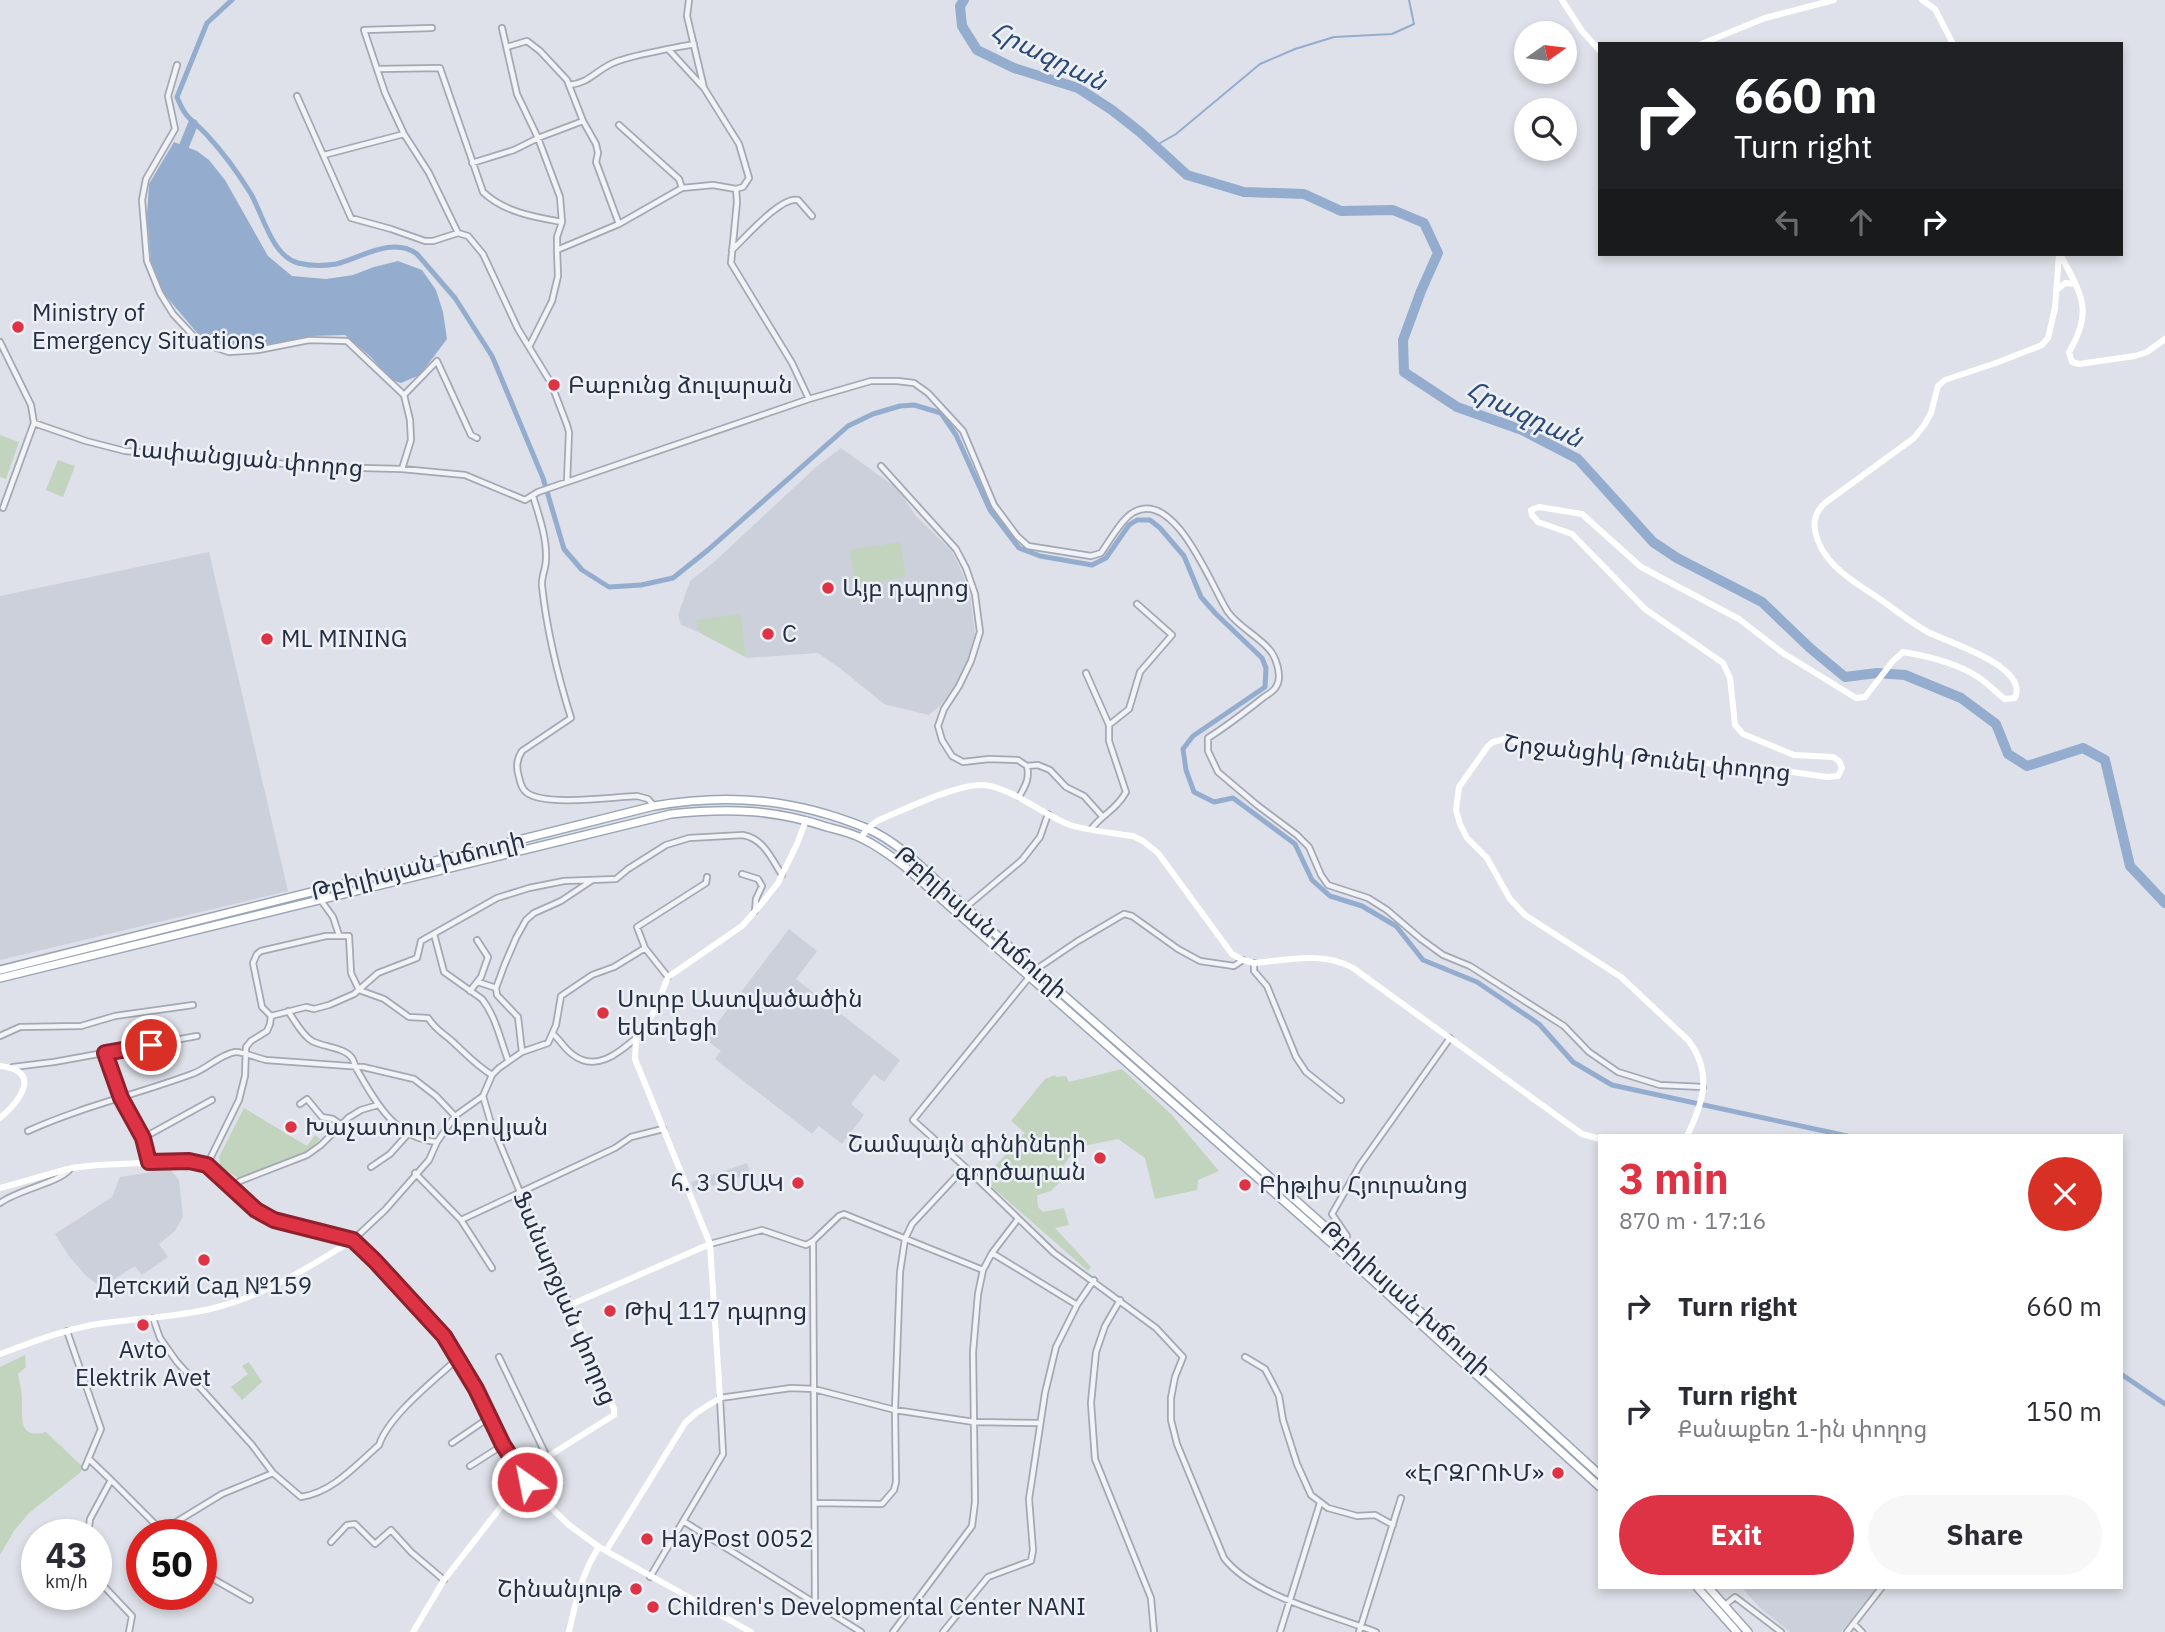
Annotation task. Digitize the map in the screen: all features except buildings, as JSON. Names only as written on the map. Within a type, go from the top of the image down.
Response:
[{"type":"main road","name":"Թբիլիսյան խճուղի","points":[[0,978],[405,869],[654,806],[694,800],[751,799],[802,808],[867,829],[908,855],[1344,1241],[1598,1473]]},
{"type":"main road","name":"Թբիլիսյան խճուղի","points":[[0,970],[297,900],[320,899],[670,814],[738,810],[777,813],[806,820],[861,838],[904,866],[1337,1248],[1598,1485]]},
{"type":"main road","points":[[405,869],[407,878]]},
{"type":"main road","points":[[1699,1589],[1737,1632]]},
{"type":"main road","points":[[1710,1589],[1748,1632]]},
{"type":"street","points":[[690,0],[687,16],[704,88]]},
{"type":"street","points":[[1562,0],[1598,49]]},
{"type":"street","points":[[1706,42],[1765,18],[1834,0]]},
{"type":"street","points":[[1922,0],[1935,9],[1952,42]]},
{"type":"street","points":[[432,28],[364,30],[385,93],[404,134],[429,173],[458,233]]},
{"type":"street","points":[[502,28],[517,94],[538,138],[560,197],[562,222],[557,237],[558,276],[552,301],[530,345]]},
{"type":"street","points":[[506,47],[527,41],[567,80],[583,121],[596,144],[596,162],[619,224]]},
{"type":"street","points":[[569,85],[583,83],[599,69],[617,61],[694,44]]},
{"type":"street","points":[[557,250],[619,224],[682,188],[713,185],[736,189],[743,187],[749,178],[739,144],[704,88],[669,49]]},
{"type":"street","points":[[177,65],[168,96],[175,129],[146,179],[142,200],[147,261],[160,293],[173,314],[199,342],[229,352],[258,350],[309,340],[347,341],[404,395],[411,440],[402,469]]},
{"type":"street","points":[[378,69],[440,68],[483,192],[494,202],[522,213],[562,222]]},
{"type":"street","points":[[297,96],[351,218],[425,241],[433,242],[458,233],[468,236],[483,254],[519,329],[551,383],[568,425],[567,482]]},
{"type":"street","points":[[472,163],[514,150],[583,121]]},
{"type":"street","points":[[620,125],[679,179],[682,188]]},
{"type":"street","points":[[324,155],[404,134]]},
{"type":"street","points":[[736,189],[730,263],[792,363],[809,399]]},
{"type":"street","points":[[732,251],[775,208],[789,199],[798,200],[811,216]]},
{"type":"street","points":[[2056,291],[2059,256]]},
{"type":"street","points":[[2060,256],[2075,284],[2084,310],[2077,338],[2069,352],[2072,362],[2079,364],[2136,356],[2147,352],[2165,339]]},
{"type":"street","points":[[2056,291],[2065,283],[2075,284]]},
{"type":"street","name":"Շրջանցիկ Թունել փողոց","points":[[1688,1134],[1699,1111],[1703,1091],[1702,1068],[1695,1049],[1621,978],[1525,915],[1510,899],[1493,866],[1467,838],[1460,824],[1456,799],[1459,788],[1488,746],[1505,739],[1557,754],[1751,766],[1827,777],[1838,776],[1841,764],[1833,757],[1794,755],[1743,734],[1733,717],[1730,678],[1723,663],[1645,609],[1572,534],[1538,522],[1532,516],[1531,510],[1539,507],[1582,514],[1641,568],[1739,619],[1783,653],[1856,698],[1865,697],[1903,652],[1928,657],[1977,676],[2005,699],[2015,698],[2018,691],[2016,685],[1996,663],[1927,631],[1839,571],[1819,546],[1815,528],[1819,508],[1914,438],[1931,413],[1938,386],[1945,380],[2042,345],[2051,332],[2056,291]]},
{"type":"street","points":[[0,342],[34,414],[34,422],[3,508]]},
{"type":"street","points":[[404,395],[437,361],[471,435],[477,438]]},
{"type":"street","points":[[654,806],[648,799],[637,796],[557,800],[537,797],[527,793],[521,785],[516,770],[522,751],[571,718],[547,628],[541,581],[547,559],[536,494],[809,399],[871,381],[897,380],[915,383],[936,400],[963,431],[994,505],[1017,536],[1028,545],[1091,556],[1101,554],[1134,512],[1150,509],[1161,512],[1189,541],[1229,612],[1271,652],[1279,676],[1276,687],[1208,738],[1208,751],[1218,772],[1309,847],[1321,875],[1328,884],[1368,898],[1387,910],[1443,955],[1470,966],[1564,1026],[1589,1052],[1618,1072],[1660,1085],[1703,1091]]},
{"type":"street","name":"Ղափանցյան փողոց","points":[[34,422],[86,441],[125,451],[310,467],[455,472],[525,500],[536,494]]},
{"type":"street","points":[[881,466],[956,549],[975,594],[980,632],[971,662],[960,686],[944,709],[938,726],[942,740],[952,756],[963,762],[1018,760],[1027,766],[1038,765],[1050,771],[1066,787],[1084,796],[1102,816]]},
{"type":"street","points":[[1109,725],[1129,709],[1140,673],[1172,635],[1137,604]]},
{"type":"street","points":[[1086,673],[1109,725],[1109,741],[1126,792],[1118,807],[1102,816],[1091,828]]},
{"type":"street","points":[[1018,798],[1027,784],[1027,766]]},
{"type":"street","points":[[861,838],[877,821],[951,792],[982,785],[1018,798],[1070,824],[1133,836],[1152,847],[1232,954],[1254,963],[1325,958],[1340,961],[1582,1134],[1598,1138]]},
{"type":"street","points":[[966,907],[1022,860],[1040,836],[1048,814]]},
{"type":"street","points":[[553,1034],[575,1057],[591,1062],[611,1058],[636,1038],[654,1013],[668,976],[742,926],[755,911],[782,875],[806,820]]},
{"type":"street","points":[[271,1016],[306,1007],[314,1009],[329,1005],[359,990],[378,973],[417,958],[420,942],[497,898],[564,881],[616,879],[648,855],[666,845],[689,838],[751,836],[764,846],[782,875]]},
{"type":"street","points":[[742,874],[758,879],[762,886],[756,899],[755,911]]},
{"type":"street","points":[[668,976],[645,948],[638,931],[639,924],[706,883],[707,877]]},
{"type":"street","points":[[522,1052],[518,1017],[498,998],[496,988],[516,937],[526,920],[534,914],[592,881]]},
{"type":"street","points":[[320,899],[333,917],[339,935]]},
{"type":"street","points":[[1243,960],[1234,966],[1200,961],[1178,949],[1132,916],[1124,914],[1035,970],[913,1120],[1054,1253],[1156,1328],[1183,1357],[1175,1377],[1171,1420],[1177,1444],[1224,1558],[1231,1568],[1290,1601],[1360,1629],[1376,1632]]},
{"type":"street","points":[[434,934],[444,972],[482,999],[494,1016],[508,1060]]},
{"type":"street","points":[[271,1016],[262,1007],[253,963],[257,954],[313,939],[349,936],[351,973],[359,990],[384,999],[408,1017],[428,1018],[438,1031],[492,1075]]},
{"type":"street","points":[[470,991],[478,982],[488,957],[477,940]]},
{"type":"street","points":[[0,1353],[91,1325],[214,1308],[246,1298],[304,1270],[351,1240],[385,1210],[429,1160],[437,1142],[455,1116],[483,1096],[492,1075],[508,1060],[546,1044],[553,1034],[561,996],[592,975],[614,967],[645,948]]},
{"type":"street","points":[[1254,963],[1254,971],[1267,986],[1296,1057],[1306,1072],[1341,1100]]},
{"type":"street","points":[[478,982],[496,988]]},
{"type":"street","points":[[0,1036],[20,1027],[81,1026],[115,1016],[193,1005]]},
{"type":"street","points":[[288,1011],[305,1035],[313,1041],[350,1055],[383,1113],[408,1134],[437,1142]]},
{"type":"street","points":[[207,1165],[239,1100],[247,1063],[245,1052],[251,1041],[269,1028],[271,1016]]},
{"type":"street","points":[[0,1066],[13,1067],[105,1053],[197,1036]]},
{"type":"street","points":[[636,1038],[635,1059],[710,1244],[723,1454],[650,1577]]},
{"type":"street","points":[[1344,1241],[1348,1236],[1332,1214],[1360,1165],[1450,1038]]},
{"type":"street","points":[[28,1131],[58,1118],[197,1073],[214,1061],[236,1052],[245,1052],[251,1057],[266,1060],[378,1070],[414,1079],[436,1096],[455,1116]]},
{"type":"street","points":[[105,1053],[121,1098],[143,1138],[149,1162]]},
{"type":"street","points":[[0,1118],[14,1106],[24,1089],[23,1077],[13,1067]]},
{"type":"street","name":"Ֆանարջյան փողոց","points":[[413,1632],[444,1580],[523,1477],[547,1457],[610,1419],[614,1412],[490,1120],[483,1096]]},
{"type":"street","points":[[300,1104],[307,1099],[322,1117],[333,1119],[340,1124]]},
{"type":"street","points":[[143,1138],[212,1100]]},
{"type":"street","points":[[233,1188],[240,1181],[307,1155],[354,1114],[378,1105]]},
{"type":"street","points":[[461,1220],[615,1148],[628,1139],[664,1129]]},
{"type":"street","points":[[371,1167],[390,1154],[408,1134]]},
{"type":"street","points":[[0,1188],[71,1168],[189,1161],[207,1165],[256,1210],[274,1220],[351,1240],[375,1261],[444,1336],[476,1389],[503,1445],[523,1477],[539,1496],[569,1525],[606,1552],[751,1632]]},
{"type":"street","points":[[815,1503],[882,1504],[890,1497],[897,1482],[895,1410],[900,1272],[905,1239],[912,1224],[965,1167]]},
{"type":"street","points":[[0,1203],[6,1198],[64,1176],[71,1168]]},
{"type":"street","points":[[415,1173],[461,1220],[492,1268]]},
{"type":"street","points":[[570,1305],[710,1244],[762,1230],[804,1244],[813,1241],[844,1214],[983,1270]]},
{"type":"street","points":[[893,1632],[972,1526],[975,1502],[973,1352],[978,1294],[983,1270],[992,1253],[1018,1219]]},
{"type":"street","points":[[0,1353],[27,1341],[90,1323],[174,1313],[223,1303],[292,1273],[351,1240]]},
{"type":"street","points":[[813,1241],[815,1603]]},
{"type":"street","points":[[992,1253],[1077,1304]]},
{"type":"street","points":[[943,1632],[988,1577],[1031,1561],[1033,1550],[1029,1499],[1040,1423],[1056,1348],[1077,1304],[1094,1280]]},
{"type":"street","points":[[1120,1300],[1105,1326],[1096,1352],[1091,1403],[1096,1459],[1151,1598],[1154,1632]]},
{"type":"street","points":[[153,1318],[160,1338],[177,1362],[252,1445],[273,1473],[301,1497],[337,1482],[379,1445],[382,1437],[411,1401],[458,1358]]},
{"type":"street","points":[[67,1331],[100,1423],[100,1434],[85,1467]]},
{"type":"street","points":[[499,1357],[547,1457]]},
{"type":"street","points":[[1245,1357],[1265,1369],[1279,1396],[1283,1420],[1297,1464],[1311,1495],[1328,1508],[1350,1515],[1375,1515],[1393,1525]]},
{"type":"street","points":[[606,1552],[685,1423],[720,1398],[791,1388],[814,1389],[895,1410],[974,1422],[1040,1423]]},
{"type":"street","points":[[452,1443],[490,1417]]},
{"type":"street","points":[[470,1466],[503,1445]]},
{"type":"street","points":[[89,1459],[152,1519]]},
{"type":"street","points":[[184,1519],[222,1494],[273,1473]]},
{"type":"street","points":[[90,1519],[111,1480]]},
{"type":"street","points":[[1360,1629],[1401,1498]]},
{"type":"street","points":[[1280,1632],[1320,1502]]},
{"type":"street","points":[[683,1521],[861,1632]]},
{"type":"street","points":[[331,1542],[347,1525],[355,1524],[374,1545],[391,1530],[411,1552],[444,1580]]},
{"type":"street","points":[[569,1632],[575,1603],[599,1547]]},
{"type":"street","points":[[217,1581],[250,1600]]},
{"type":"street","points":[[1847,1632],[1880,1589]]},
{"type":"street","points":[[112,1595],[132,1616],[129,1632]]},
{"type":"street","points":[[1725,1605],[1735,1597],[1781,1632]]},
{"type":"street","points":[[1854,1624],[1862,1632]]},
{"type":"shaded area","name":"Այբ դպրոց","points":[[841,448],[898,489],[915,515],[951,550],[970,595],[975,634],[962,676],[941,705],[929,715],[884,704],[818,653],[747,658],[681,625],[678,615],[690,581],[816,467]]},
{"type":"shaded area","points":[[209,552],[288,891],[0,960],[0,596]]},
{"type":"shaded area","points":[[789,929],[817,951],[796,979],[900,1060],[884,1082],[874,1074],[851,1104],[864,1115],[842,1144],[819,1126],[812,1134],[715,1059],[721,1051],[705,1039]]},
{"type":"shaded area","points":[[747,1163],[750,1173],[695,1192],[691,1182]]},
{"type":"shaded area","points":[[170,1169],[179,1180],[183,1217],[175,1231],[159,1244],[168,1257],[142,1275],[135,1266],[101,1287],[86,1276],[55,1234],[112,1197],[120,1177]]},
{"type":"shaded area","points":[[1743,1589],[1877,1589],[1841,1632],[1790,1632],[1760,1608]]},
{"type":"green space","points":[[0,435],[19,442],[6,479],[0,477]]},
{"type":"green space","points":[[58,460],[75,466],[63,497],[46,490]]},
{"type":"green space","points":[[900,542],[906,577],[855,585],[850,550]]},
{"type":"green space","points":[[740,614],[746,657],[700,633],[696,620]]},
{"type":"green space","points":[[1122,1069],[1172,1115],[1219,1171],[1198,1180],[1197,1190],[1155,1199],[1145,1158],[1118,1139],[1069,1149],[1072,1153],[1057,1176],[1062,1180],[1051,1191],[1037,1195],[1038,1207],[1043,1212],[1064,1208],[1069,1225],[1055,1228],[1091,1267],[1088,1271],[983,1179],[1025,1133],[1011,1121],[1045,1079],[1055,1075],[1066,1076],[1069,1082]]},
{"type":"green space","points":[[244,1108],[307,1146],[315,1135],[320,1139],[308,1152],[238,1178],[220,1166],[219,1157]]},
{"type":"green space","points":[[25,1355],[26,1367],[18,1374],[24,1427],[31,1433],[46,1432],[82,1466],[81,1472],[21,1519],[0,1555],[0,1367]]},
{"type":"green space","points":[[249,1362],[262,1382],[242,1400],[231,1387],[248,1374],[242,1366]]},
{"type":"water","points":[[174,142],[197,151],[209,160],[225,180],[268,256],[292,276],[326,279],[353,275],[398,261],[422,270],[436,290],[447,339],[420,375],[401,383],[391,380],[371,357],[345,335],[311,336],[261,348],[221,346],[198,334],[165,295],[152,272],[147,215],[149,184]]},
{"type":"waterway","points":[[232,0],[207,23],[177,97],[183,110],[236,171],[251,194],[275,244],[289,259],[303,264],[336,264],[376,250],[397,247],[417,254],[455,298],[492,356],[543,478],[564,549],[582,570],[609,587],[641,585],[673,578],[848,426],[873,414],[900,406],[914,405],[941,413],[956,435],[990,510],[1019,548],[1040,556],[1092,565],[1106,558],[1129,525],[1137,520],[1150,520],[1184,556],[1201,597],[1262,658],[1266,668],[1265,687],[1193,736],[1183,749],[1186,770],[1194,792],[1214,802],[1233,798],[1295,844],[1312,880],[1330,896],[1362,906],[1396,926],[1423,960],[1477,982],[1539,1024],[1573,1062],[1612,1085],[1838,1134]]},
{"type":"waterway","name":"Հրազդան","points":[[964,0],[960,6],[962,26],[977,50],[1014,68],[1078,88],[1140,132],[1187,175],[1244,192],[1304,194],[1341,211],[1393,210],[1424,223],[1438,253],[1403,340],[1404,372],[1457,407],[1522,430],[1578,459],[1653,542],[1677,558],[1762,602],[1845,677],[1877,673],[1905,675],[1961,698],[1996,724],[2008,754],[2027,766],[2083,748],[2105,760],[2130,866],[2165,903]]},
{"type":"waterway","points":[[1155,146],[1176,134],[1260,64],[1334,37],[1392,34],[1414,24],[1409,0]]},
{"type":"waterway","points":[[184,146],[193,124]]},
{"type":"waterway","points":[[2123,1375],[2165,1404]]},
{"type":"place","name":"Ministry of Emergency Situations","points":[[18,327]]},
{"type":"place","name":"Բաբունց ձուլարան","points":[[554,385]]},
{"type":"place","name":"Այբ դպրոց","points":[[828,588]]},
{"type":"place","name":"C","points":[[768,634]]},
{"type":"place","name":"ML MINING","points":[[267,639]]},
{"type":"place","name":"Սուրբ Աստվածածին եկեղեցի","points":[[603,1013]]},
{"type":"place","name":"Խաչատուր Աբովյան","points":[[291,1127]]},
{"type":"place","name":"Շամպայն գինիների գործարան","points":[[1100,1158]]},
{"type":"place","name":"հ. 3 ՏՄԱԿ","points":[[798,1183]]},
{"type":"place","name":"Բիթլիս Հյուրանոց","points":[[1245,1185]]},
{"type":"place","name":"Детский Сад №159","points":[[204,1260]]},
{"type":"place","name":"Թիվ 117 դպրոց","points":[[610,1311]]},
{"type":"place","name":"Avto Elektrik Avet","points":[[143,1325]]},
{"type":"place","name":"«ԷՐԶՐՈՒՄ»","points":[[1558,1473]]},
{"type":"place","name":"HayPost 0052","points":[[647,1539]]},
{"type":"place","name":"Շինանյութ","points":[[636,1589]]},
{"type":"place","name":"Children's Developmental Center NANI","points":[[653,1607]]},
{"type":"route","points":[[151,1045],[105,1053],[121,1098],[143,1138],[149,1162],[189,1161],[207,1165],[256,1210],[274,1220],[353,1240],[444,1336],[476,1389],[503,1445],[527,1482]]}]
